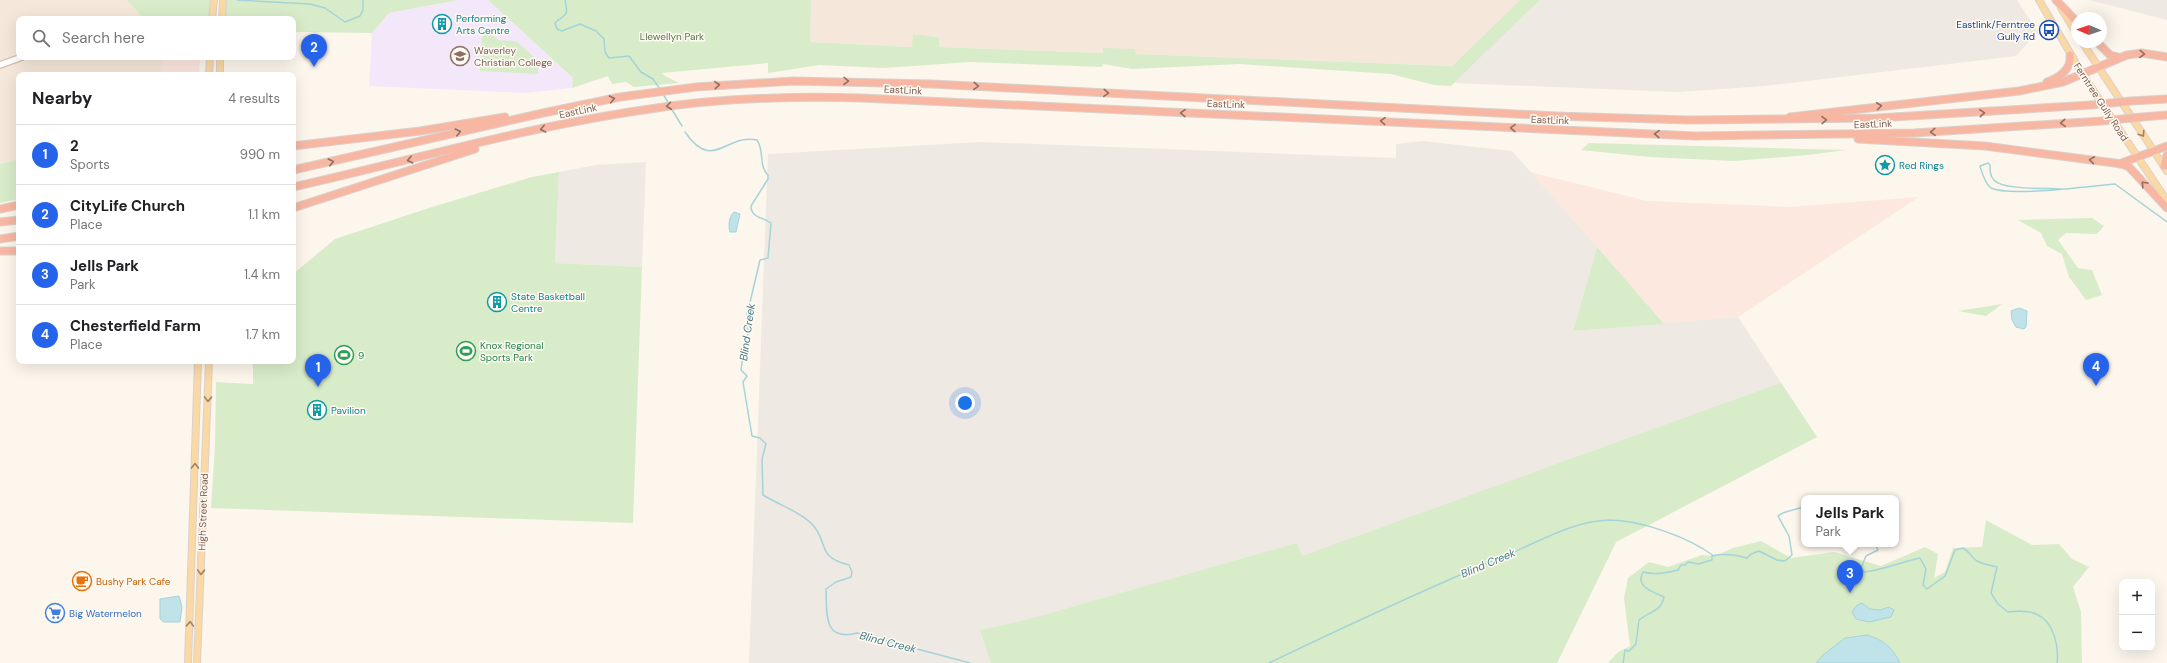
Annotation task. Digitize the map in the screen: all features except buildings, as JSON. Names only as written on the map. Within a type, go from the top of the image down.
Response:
[{"type":"highway","points":[[2056,0],[2071,16]]},
{"type":"highway","points":[[2103,48],[2110,55],[2118,57]]},
{"type":"highway","points":[[1771,120],[1800,115],[2002,93],[2063,82],[2082,75],[2118,57],[2138,53],[2167,57]]},
{"type":"highway","points":[[2032,88],[2052,80],[2063,73],[2070,63],[2070,55]]},
{"type":"highway","name":"EastLink","points":[[296,169],[543,113],[641,94],[746,83],[854,82],[1556,116],[1771,120],[1922,116],[2167,99]]},
{"type":"highway","name":"EastLink","points":[[296,186],[587,120],[650,108],[783,97],[861,98],[1696,136],[1907,133],[2102,121],[2167,115]]},
{"type":"highway","points":[[296,146],[392,135],[543,113]]},
{"type":"highway","points":[[296,207],[516,136]]},
{"type":"highway","points":[[1696,136],[1962,144],[2119,164],[2129,167],[2167,208]]},
{"type":"highway","points":[[2119,164],[2167,146]]},
{"type":"highway","points":[[2165,168],[2167,155]]},
{"type":"highway","points":[[0,209],[16,206]]},
{"type":"highway","points":[[0,222],[16,220]]},
{"type":"highway","points":[[0,239],[16,236]]},
{"type":"highway","points":[[0,251],[16,251]]},
{"type":"main road","points":[[212,16],[214,0]]},
{"type":"main road","name":"Ferntree Gully Road","points":[[2039,0],[2082,75],[2167,201]]},
{"type":"main road","points":[[2056,0],[2071,24]]},
{"type":"main road","points":[[222,16],[223,1]]},
{"type":"main road","name":"Ferntree Gully Road","points":[[2086,48],[2165,168]]},
{"type":"main road","points":[[209,72],[210,60]]},
{"type":"main road","points":[[220,60],[220,72]]},
{"type":"main road","name":"High Street Road","points":[[188,663],[198,364]]},
{"type":"main road","name":"High Street Road","points":[[198,663],[209,364]]},
{"type":"street","points":[[0,64],[16,59]]},
{"type":"shaded area","points":[[0,0],[127,0],[141,16],[16,16],[16,60],[163,60],[163,72],[16,72],[16,160],[0,164]]},
{"type":"shaded area","name":"Waverley Christian College","points":[[458,0],[488,0],[573,78],[572,88],[525,93],[369,86],[372,33],[389,13]]},
{"type":"shaded area","points":[[811,0],[1520,0],[1452,66],[1135,54],[1135,50],[1103,53],[939,47],[939,37],[913,34],[913,47],[809,42]]},
{"type":"shaded area","points":[[1540,0],[2017,0],[2038,32],[2016,56],[1765,86],[1678,92],[1454,83]]},
{"type":"shaded area","points":[[2089,0],[2167,0],[2167,20]]},
{"type":"shaded area","points":[[163,60],[200,60],[199,72],[163,72]]},
{"type":"shaded area","points":[[1423,141],[1512,151],[1597,247],[1573,331],[1738,317],[1817,437],[1616,542],[1557,663],[749,663],[768,154],[981,142],[1396,158],[1396,144]]},
{"type":"shaded area","points":[[646,162],[642,267],[555,263],[559,172],[596,165]]},
{"type":"shaded area","points":[[1530,172],[1647,201],[1789,207],[1919,197],[1738,317],[1664,324]]},
{"type":"green space","points":[[127,0],[214,0],[212,16],[141,16]]},
{"type":"green space","points":[[223,0],[458,0],[389,13],[372,33],[296,32],[296,16],[222,16]]},
{"type":"green space","name":"Llewellyn Park","points":[[488,0],[811,0],[810,42],[912,47],[913,34],[939,37],[939,47],[1103,53],[1103,48],[1135,49],[1136,54],[1452,66],[1520,0],[1540,0],[1451,86],[1434,85],[1391,74],[1239,64],[1132,69],[1103,64],[1102,67],[970,62],[884,68],[819,65],[768,73],[768,63],[662,73],[679,83],[634,87],[626,82],[612,84],[608,76],[572,88],[573,78]]},
{"type":"green space","points":[[482,34],[492,34],[498,40],[516,41],[542,64],[538,68],[538,74],[480,71]]},
{"type":"green space","points":[[1589,143],[1846,150],[1808,155],[1734,161],[1650,157],[1581,150]]},
{"type":"green space","points":[[16,160],[16,200],[0,203],[0,164]]},
{"type":"green space","name":"Knox Regional Sports Park","points":[[559,172],[555,263],[642,267],[633,523],[211,508],[215,445],[216,382],[253,384],[253,364],[296,364],[296,272],[335,239],[429,208],[532,177]]},
{"type":"green space","points":[[2092,218],[2104,226],[2097,234],[2066,233],[2058,240],[2078,268],[2092,270],[2102,295],[2086,300],[2069,277],[2062,254],[2047,246],[2041,233],[2018,220]]},
{"type":"green space","points":[[1597,247],[1664,324],[1573,331]]},
{"type":"green space","points":[[2002,304],[1986,316],[1958,311]]},
{"type":"green space","points":[[1781,383],[1817,437],[1616,542],[1557,663],[991,663],[980,630],[1026,620],[1297,543],[1302,556]]},
{"type":"green space","points":[[1986,520],[2032,545],[2059,544],[2072,559],[2089,567],[2073,587],[2081,612],[2082,663],[1608,663],[1618,652],[1630,646],[1624,598],[1628,578],[1649,562],[1668,567],[1702,555],[1715,556],[1733,548],[1761,541],[1791,558],[1834,552],[1881,566],[1925,547],[1938,554],[1934,578],[1945,572],[1953,548],[1982,547]]},
{"type":"water","points":[[734,212],[740,214],[736,232],[730,232],[729,221]]},
{"type":"water","points":[[2019,308],[2027,311],[2026,327],[2024,329],[2016,327],[2012,320],[2011,311]]},
{"type":"water","points":[[179,596],[182,607],[180,622],[164,622],[160,619],[160,599]]},
{"type":"water","points":[[1862,603],[1870,609],[1880,610],[1889,607],[1894,610],[1891,617],[1869,622],[1856,619],[1852,612],[1856,606]]},
{"type":"water","points":[[1867,635],[1887,645],[1894,652],[1900,663],[1816,663],[1823,655],[1845,638]]},
{"type":"waterway","name":"Blind Creek","points":[[237,0],[310,4],[325,8],[345,22],[360,16],[363,10],[363,0]]},
{"type":"waterway","name":"Blind Creek","points":[[565,0],[567,10],[565,15],[555,23],[557,29],[562,31],[580,24],[596,31],[604,39],[605,52],[609,58],[629,56],[641,72],[653,79],[660,89]]},
{"type":"waterway","name":"Blind Creek","points":[[663,94],[669,104]]},
{"type":"waterway","name":"Blind Creek","points":[[671,108],[682,126]]},
{"type":"waterway","name":"Blind Creek","points":[[685,132],[695,144],[704,150],[712,151],[720,149],[746,139],[757,140],[761,149],[762,163],[768,175],[768,179],[751,206],[755,215],[771,223],[768,258],[760,260],[747,315],[748,339],[744,348],[741,370],[747,376],[743,382],[752,436],[760,438],[766,444],[762,459],[763,495],[806,518],[817,530],[824,548],[831,558],[849,565],[852,572],[851,577],[836,582],[826,589],[826,608],[829,624],[833,630],[838,633],[846,635],[857,633],[970,663]]},
{"type":"waterway","points":[[2061,189],[2025,188],[2006,185],[1994,180],[1990,173],[1990,165],[1988,163],[1980,166],[1987,184],[1991,188],[2001,190],[2032,191],[2070,189],[2115,184],[2167,222]]},
{"type":"waterway","points":[[1623,663],[1625,650],[1629,651],[1636,644],[1639,620],[1654,611],[1663,602],[1664,597],[1650,591],[1643,585],[1641,582],[1643,572],[1670,572],[1678,570],[1681,565],[1685,565],[1688,562],[1698,564],[1712,560],[1712,556],[1730,555],[1747,558],[1751,554],[1759,551],[1777,560],[1785,561],[1792,555],[1789,536],[1778,516],[1801,508]]},
{"type":"waterway","name":"Blind Creek","points":[[1269,663],[1448,580],[1558,532],[1583,524],[1609,520],[1649,526],[1678,536],[1714,556]]},
{"type":"waterway","points":[[1876,547],[1878,550],[1866,556],[1861,568],[1864,572],[1879,570],[1920,558],[1926,569],[1923,585],[1927,589],[1945,576],[1955,550],[1963,548],[1977,561],[1997,567],[1991,593],[1998,604],[2008,612],[2022,611],[2033,613],[2042,617],[2047,622],[2056,642],[2057,663]]},
{"type":"place","name":"Performing Arts Centre","points":[[442,24]]},
{"type":"place","name":"Eastlink/Ferntree Gully Rd","points":[[2049,30]]},
{"type":"place","name":"Waverley Christian College","points":[[460,56]]},
{"type":"place","name":"CityLife Church","points":[[314,67]]},
{"type":"place","name":"Red Rings","points":[[1885,165]]},
{"type":"place","name":"State Basketball Centre","points":[[497,302]]},
{"type":"place","name":"Knox Regional Sports Park","points":[[466,351]]},
{"type":"place","name":"9","points":[[344,355]]},
{"type":"place","name":"Chesterfield Farm","points":[[2096,386]]},
{"type":"place","name":"2","points":[[318,387]]},
{"type":"place","name":"Pavilion","points":[[317,410]]},
{"type":"place","name":"Bushy Park Cafe","points":[[82,581]]},
{"type":"place","name":"Jells Park","points":[[1850,593]]},
{"type":"place","name":"Big Watermelon","points":[[55,613]]}]
